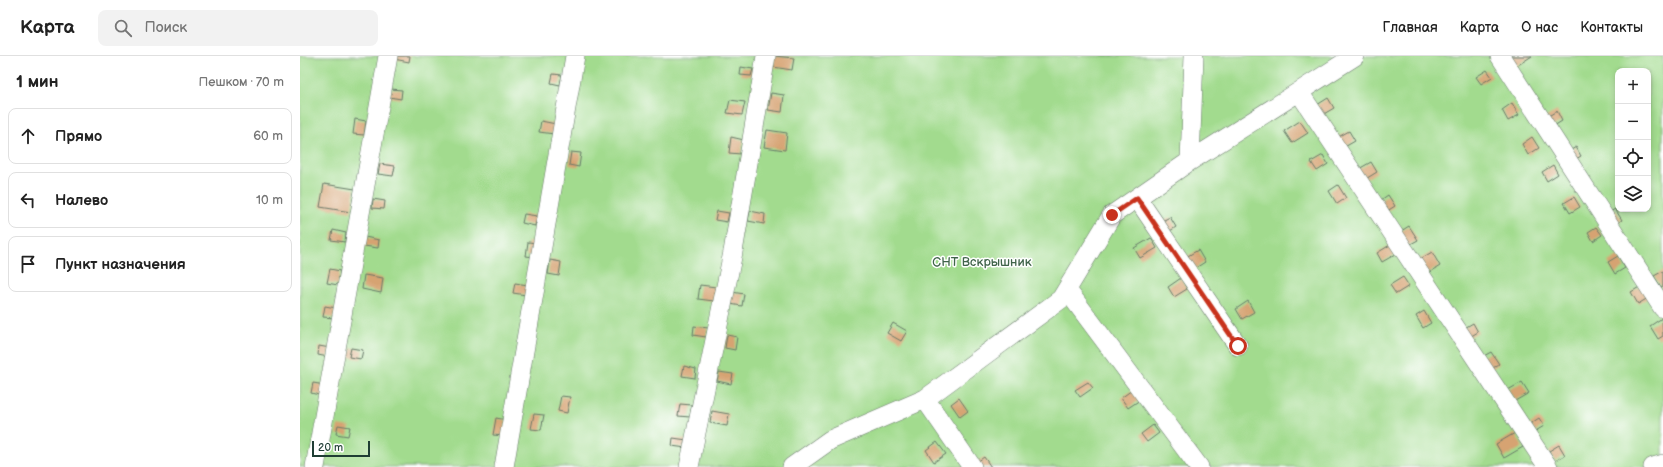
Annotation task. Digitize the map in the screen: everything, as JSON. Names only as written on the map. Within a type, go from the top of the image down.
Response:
[{"type":"lane","points":[[315,467],[388,56]]},
{"type":"lane","points":[[504,467],[575,56]]},
{"type":"lane","points":[[689,467],[733,252],[766,56]]},
{"type":"lane","points":[[1190,161],[1194,56]]},
{"type":"lane","points":[[792,467],[830,440],[925,399],[1062,299],[1112,215],[1190,161],[1355,56]]},
{"type":"lane","points":[[1500,56],[1663,308]]},
{"type":"lane","points":[[1299,92],[1548,467]]},
{"type":"lane","points":[[1137,198],[1238,346]]},
{"type":"lane","points":[[1067,290],[1199,467]]},
{"type":"lane","points":[[925,399],[972,467]]},
{"type":"lane","points":[[1652,467],[1663,464]]},
{"type":"green space","name":"СНТ Вскрышник","points":[[300,56],[1663,56],[1663,467],[300,467]]},
{"type":"building","points":[[395,56],[410,56],[409,62],[394,59]]},
{"type":"building","points":[[774,56],[794,58],[792,70],[773,67]]},
{"type":"building","points":[[1511,56],[1532,56],[1515,67]]},
{"type":"building","points":[[741,67],[753,69],[751,76],[740,75]]},
{"type":"building","points":[[1487,70],[1492,77],[1481,84],[1476,77]]},
{"type":"building","points":[[553,74],[562,75],[560,85],[551,83]]},
{"type":"building","points":[[391,89],[402,90],[401,99],[389,97]]},
{"type":"building","points":[[771,93],[784,95],[782,112],[768,110]]},
{"type":"building","points":[[1328,98],[1334,108],[1322,115],[1317,105]]},
{"type":"building","points":[[730,100],[745,102],[742,115],[727,113]]},
{"type":"building","points":[[1512,103],[1519,115],[1508,121],[1502,110]]},
{"type":"building","points":[[1557,111],[1562,121],[1549,129],[1543,119]]},
{"type":"building","points":[[355,119],[366,121],[364,135],[353,134]]},
{"type":"building","points":[[541,121],[556,124],[554,134],[539,132]]},
{"type":"building","points":[[1300,121],[1308,133],[1292,143],[1284,131]]},
{"type":"building","points":[[767,130],[787,133],[785,150],[764,147]]},
{"type":"building","points":[[1349,131],[1355,141],[1341,149],[1335,139]]},
{"type":"building","points":[[731,137],[744,140],[741,154],[729,153]]},
{"type":"building","points":[[1532,137],[1539,148],[1528,155],[1522,144]]},
{"type":"building","points":[[1576,147],[1581,156],[1571,162],[1566,153]]},
{"type":"building","points":[[571,152],[581,153],[579,167],[569,165]]},
{"type":"building","points":[[1323,155],[1328,164],[1317,171],[1311,162]]},
{"type":"building","points":[[1371,162],[1377,172],[1364,180],[1357,170]]},
{"type":"building","points":[[380,164],[395,166],[393,176],[378,174]]},
{"type":"building","points":[[1553,165],[1558,174],[1547,181],[1542,172]]},
{"type":"building","points":[[324,184],[355,189],[351,212],[320,207]]},
{"type":"building","points":[[1338,185],[1346,198],[1337,204],[1329,191]]},
{"type":"building","points":[[1388,195],[1395,206],[1384,213],[1378,202]]},
{"type":"building","points":[[1574,197],[1580,207],[1570,213],[1564,203]]},
{"type":"building","points":[[373,199],[385,201],[384,209],[372,208]]},
{"type":"building","points":[[1615,209],[1615,212],[1617,212],[1622,220],[1612,227],[1605,215]]},
{"type":"building","points":[[717,211],[729,213],[727,222],[715,220]]},
{"type":"building","points":[[750,211],[765,214],[764,224],[748,221]]},
{"type":"building","points":[[524,214],[537,216],[535,226],[522,223]]},
{"type":"building","points":[[1170,217],[1176,227],[1167,233],[1160,222]]},
{"type":"building","points":[[1409,226],[1418,240],[1407,246],[1398,233]]},
{"type":"building","points":[[1596,227],[1602,235],[1593,241],[1588,232]]},
{"type":"building","points":[[333,230],[346,233],[345,242],[331,240]]},
{"type":"building","points":[[365,237],[379,240],[378,248],[364,246]]},
{"type":"building","points":[[1151,238],[1157,248],[1140,258],[1134,248]]},
{"type":"building","points":[[528,242],[537,243],[534,257],[526,256]]},
{"type":"building","points":[[1390,245],[1396,254],[1382,262],[1377,253]]},
{"type":"building","points":[[1198,250],[1205,262],[1194,269],[1186,257]]},
{"type":"building","points":[[1432,252],[1440,266],[1424,276],[1415,262]]},
{"type":"building","points":[[1618,256],[1625,268],[1615,274],[1608,262]]},
{"type":"building","points":[[550,260],[561,262],[559,276],[548,274]]},
{"type":"building","points":[[330,269],[340,271],[338,285],[327,283]]},
{"type":"building","points":[[1663,271],[1663,286],[1661,287],[1654,276]]},
{"type":"building","points":[[364,275],[383,278],[381,293],[362,289]]},
{"type":"building","points":[[1403,277],[1409,286],[1396,294],[1390,285]]},
{"type":"building","points":[[1181,278],[1187,289],[1174,297],[1168,287]]},
{"type":"building","points":[[515,283],[528,285],[526,295],[513,293]]},
{"type":"building","points":[[700,285],[716,287],[714,301],[698,299]]},
{"type":"building","points":[[1641,286],[1648,298],[1638,304],[1631,292]]},
{"type":"building","points":[[732,292],[744,294],[742,306],[730,304]]},
{"type":"building","points":[[1248,301],[1254,312],[1242,319],[1236,309]]},
{"type":"building","points":[[325,306],[336,308],[334,318],[323,317]]},
{"type":"building","points":[[1424,311],[1431,323],[1423,328],[1416,316]]},
{"type":"building","points":[[1662,318],[1663,336],[1658,339],[1650,326]]},
{"type":"building","points":[[893,323],[907,331],[901,341],[887,333]]},
{"type":"building","points":[[1473,323],[1478,332],[1468,338],[1463,329]]},
{"type":"building","points":[[694,326],[708,328],[706,337],[693,335]]},
{"type":"building","points":[[727,335],[737,337],[735,350],[725,348]]},
{"type":"building","points":[[319,346],[330,348],[328,357],[318,355]]},
{"type":"building","points":[[351,348],[363,350],[361,359],[349,357]]},
{"type":"building","points":[[1491,352],[1499,364],[1490,370],[1482,357]]},
{"type":"building","points":[[684,366],[696,369],[695,378],[682,376]]},
{"type":"building","points":[[719,372],[733,374],[731,384],[717,381]]},
{"type":"building","points":[[1088,382],[1093,388],[1080,397],[1075,390]]},
{"type":"building","points":[[1522,382],[1529,393],[1515,401],[1508,390]]},
{"type":"building","points":[[313,383],[325,385],[323,396],[311,393]]},
{"type":"building","points":[[1132,390],[1140,400],[1128,408],[1121,398]]},
{"type":"building","points":[[561,396],[570,397],[567,413],[558,411]]},
{"type":"building","points":[[959,398],[968,411],[960,417],[951,404]]},
{"type":"building","points":[[680,404],[692,405],[690,417],[678,416]]},
{"type":"building","points":[[712,411],[729,414],[727,426],[710,423]]},
{"type":"building","points":[[534,414],[544,415],[541,430],[531,429]]},
{"type":"building","points":[[496,418],[507,420],[504,436],[493,435]]},
{"type":"building","points":[[1539,418],[1544,426],[1534,432],[1530,424]]},
{"type":"building","points":[[338,425],[350,427],[348,436],[336,434]]},
{"type":"building","points":[[1153,425],[1159,433],[1147,442],[1141,434]]},
{"type":"building","points":[[1515,433],[1523,447],[1504,458],[1496,444]]},
{"type":"building","points":[[673,438],[687,440],[686,448],[672,446]]},
{"type":"building","points":[[937,442],[946,454],[934,462],[926,450]]},
{"type":"building","points":[[1559,445],[1565,455],[1555,461],[1549,451]]},
{"type":"building","points":[[984,457],[991,467],[980,467],[977,462]]},
{"type":"route","points":[[1112,215],[1137,198],[1238,346]]}]
